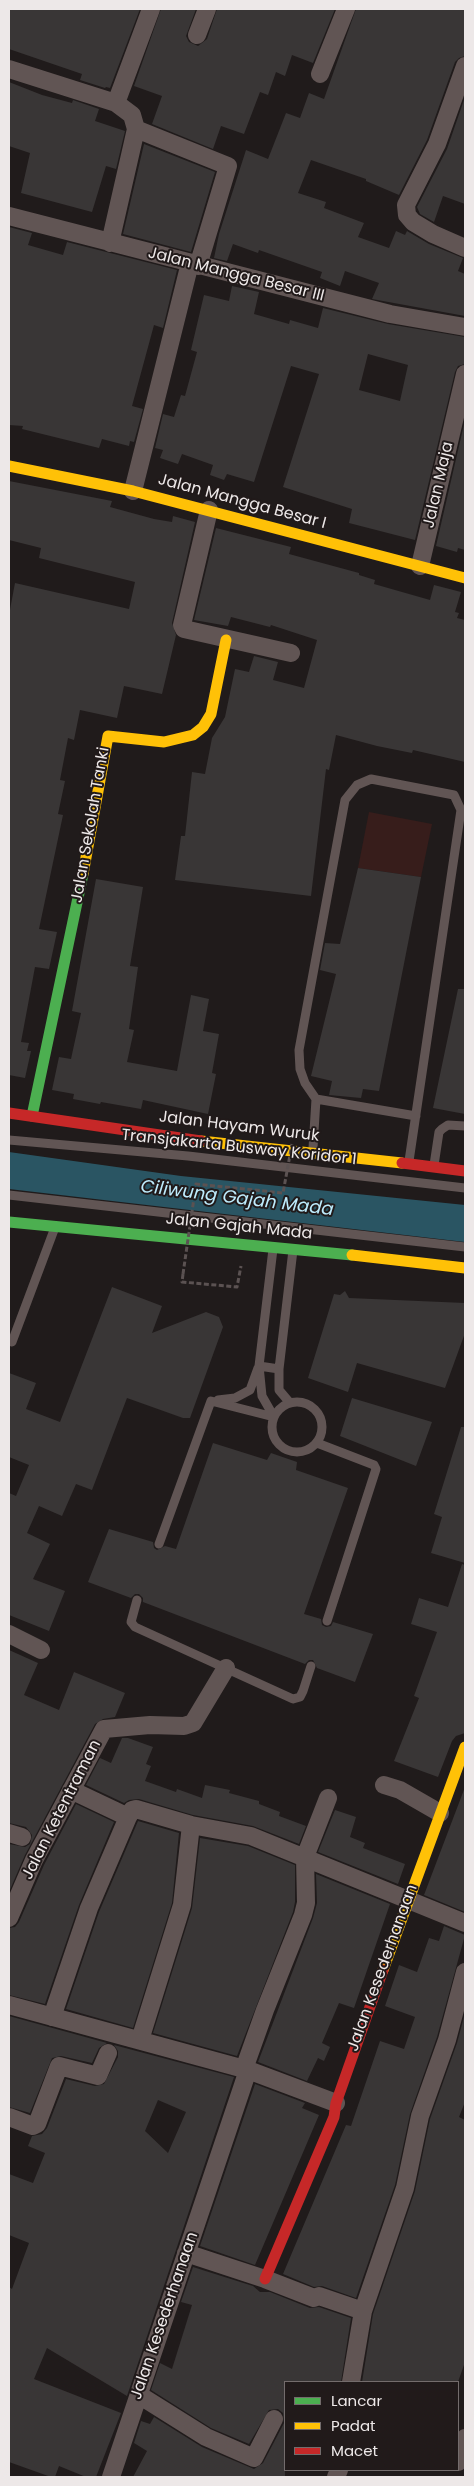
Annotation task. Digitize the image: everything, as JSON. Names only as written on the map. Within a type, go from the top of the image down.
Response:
[{"type":"street","points":[[116,103],[151,9]]},
{"type":"street","points":[[197,35],[207,9]]},
{"type":"street","points":[[320,74],[346,9]]},
{"type":"street","points":[[465,66],[436,144],[406,205],[407,215],[413,222],[433,234],[465,248]]},
{"type":"street","points":[[9,70],[116,103],[132,115],[136,130],[110,244]]},
{"type":"street","points":[[132,491],[194,264],[228,166],[136,130]]},
{"type":"street","name":"Jalan Mangga Besar III","points":[[9,216],[110,244],[390,314],[465,327]]},
{"type":"street","name":"Jalan Maja","points":[[420,566],[465,374]]},
{"type":"street","name":"Jalan Mangga Besar I","points":[[9,466],[132,491],[465,578]]},
{"type":"street","points":[[209,510],[182,625],[189,632],[290,653]]},
{"type":"street","name":"Jalan Sekolah Tanki","points":[[32,1116],[76,909],[108,736],[164,742],[193,735],[203,727],[211,714],[226,640]]},
{"type":"street","name":"Jalan Hayam Wuruk","points":[[9,1113],[242,1147],[312,1152],[465,1171]]},
{"type":"street","name":"Jalan Gajah Mada","points":[[9,1222],[274,1246],[465,1268]]},
{"type":"street","points":[[9,1634],[41,1650]]},
{"type":"street","name":"Jalan Ketentraman","points":[[9,1918],[34,1860],[104,1729],[150,1725],[184,1726],[192,1723],[226,1668]]},
{"type":"street","name":"Jalan Kesederhanaan","points":[[265,2279],[334,2117],[336,2103],[407,1900],[465,1747]]},
{"type":"street","points":[[384,1785],[400,1790],[440,1813]]},
{"type":"street","points":[[71,1790],[128,1817]]},
{"type":"street","points":[[306,1857],[328,1798]]},
{"type":"street","points":[[52,2017],[90,1908],[128,1817],[132,1810],[136,1809],[191,1825],[251,1836],[465,1923]]},
{"type":"street","points":[[140,2040],[182,1905],[191,1825]]},
{"type":"street","name":"Jalan Kesederhanaan","points":[[111,2477],[246,2069],[303,1915],[306,1903],[306,1857]]},
{"type":"street","points":[[350,2381],[363,2311],[405,2188],[420,2116],[447,2040],[465,1972]]},
{"type":"street","points":[[9,2005],[246,2069],[336,2103]]},
{"type":"street","points":[[9,2117],[33,2126],[37,2124],[58,2066],[98,2076],[108,2053]]},
{"type":"street","points":[[186,2253],[265,2279],[314,2298],[319,2296],[363,2311]]},
{"type":"street","points":[[139,2395],[206,2436],[254,2458],[274,2419]]},
{"type":"street","points":[[459,2459],[465,2438]]},
{"type":"lane","points":[[312,1152],[316,1099],[305,1083],[300,1069],[299,1050],[345,800],[357,784],[371,778],[454,795],[461,810],[409,1163]]},
{"type":"lane","points":[[316,1099],[416,1116]]},
{"type":"lane","points":[[434,1167],[439,1132],[442,1128],[448,1125],[465,1126]]},
{"type":"lane","name":"Transjakarta Busway Koridor 1","points":[[9,1140],[188,1156],[465,1188]]},
{"type":"lane","points":[[9,1195],[465,1247]]},
{"type":"lane","points":[[12,1342],[56,1227]]},
{"type":"lane","points":[[274,1246],[260,1366],[262,1396],[274,1417]]},
{"type":"lane","points":[[290,1403],[279,1390],[279,1368],[293,1249]]},
{"type":"lane","points":[[260,1366],[279,1368]]},
{"type":"lane","points":[[159,1544],[209,1404],[214,1401],[235,1398],[250,1390],[260,1366]]},
{"type":"lane","points":[[214,1401],[274,1417]]},
{"type":"lane","points":[[290,1403],[306,1404],[318,1414],[322,1429],[316,1443],[305,1452],[291,1452],[284,1449],[274,1438],[272,1424],[274,1417],[282,1407],[290,1403]]},
{"type":"lane","points":[[316,1443],[374,1465],[376,1468],[327,1620]]},
{"type":"lane","points":[[137,1600],[132,1622],[135,1627],[293,1698],[300,1697],[304,1691],[311,1666]]},
{"type":"path","points":[[237,1287],[182,1282],[196,1184],[283,1193],[292,1144]]},
{"type":"shaded area","points":[[369,812],[432,824],[421,877],[358,868]]},
{"type":"water","name":"Ciliwung Gajah Mada","points":[[9,1152],[181,1176],[465,1205],[465,1242],[9,1189]]},
{"type":"building","points":[[9,9],[140,9],[110,88],[105,88],[80,80],[82,74],[9,49]]},
{"type":"building","points":[[161,9],[196,9],[186,36],[189,42],[198,46],[207,39],[217,9],[335,9],[313,63],[292,55],[285,76],[276,72],[268,95],[260,92],[244,134],[221,126],[213,149],[152,124],[162,96],[134,86]]},
{"type":"building","points":[[356,9],[465,9],[465,56],[455,62],[427,140],[399,195],[366,181],[366,179],[311,160],[298,193],[326,202],[324,208],[364,223],[358,237],[389,248],[396,231],[405,235],[407,231],[429,244],[463,258],[458,271],[465,274],[465,316],[372,299],[379,283],[345,271],[340,286],[320,278],[322,272],[259,250],[258,253],[233,244],[227,261],[214,258],[219,234],[246,150],[268,159],[286,113],[300,118],[309,93],[324,99]]},
{"type":"building","points":[[9,82],[42,95],[72,103],[73,100],[99,109],[95,121],[125,131],[116,169],[106,166],[92,212],[21,193],[30,153],[9,146]]},
{"type":"building","points":[[465,97],[465,204],[443,196],[434,222],[420,214],[417,207],[447,149]]},
{"type":"building","points":[[144,144],[215,172],[191,252],[123,234]]},
{"type":"building","points":[[9,227],[32,233],[28,245],[63,255],[67,242],[177,270],[163,328],[154,325],[132,406],[143,409],[134,442],[130,441],[129,446],[102,439],[99,448],[22,429],[23,426],[9,425]]},
{"type":"building","points":[[232,286],[259,292],[254,314],[289,324],[290,320],[318,328],[323,308],[388,324],[465,337],[465,364],[458,366],[455,372],[415,540],[349,523],[352,509],[283,487],[319,374],[291,366],[254,482],[227,474],[224,480],[210,475],[213,465],[182,454],[178,464],[160,458],[163,450],[155,448],[163,414],[174,417],[181,395],[185,396],[197,352],[191,350],[204,295],[229,301]],"holes":[[[368,354],[408,365],[400,401],[359,390]]]},
{"type":"building","points":[[465,420],[465,550],[458,548],[457,552],[436,546]]},
{"type":"building","points":[[9,481],[112,501],[110,507],[154,519],[172,522],[173,516],[195,522],[172,623],[176,635],[162,694],[124,686],[117,718],[80,710],[74,740],[68,738],[60,780],[65,781],[58,814],[63,815],[39,929],[57,932],[49,969],[35,967],[21,1042],[29,1043],[27,1051],[31,1051],[25,1078],[9,1075],[9,615],[15,583],[129,609],[135,582],[39,558],[41,548],[9,540]]},
{"type":"building","points":[[216,528],[291,547],[289,554],[359,573],[359,575],[375,580],[374,584],[430,600],[434,585],[461,592],[455,612],[459,613],[457,618],[465,620],[465,762],[413,750],[412,753],[377,746],[336,735],[329,770],[326,769],[311,896],[175,880],[181,836],[185,836],[192,772],[205,774],[212,738],[225,717],[235,669],[249,672],[254,656],[278,662],[273,680],[304,688],[317,640],[271,625],[270,627],[231,617],[228,626],[194,620]]},
{"type":"building","points":[[358,868],[421,877],[379,1091],[363,1089],[361,1098],[329,1095],[332,1081],[311,1076],[336,974],[320,970],[325,943],[340,944]]},
{"type":"building","points":[[96,879],[143,887],[130,966],[138,967],[129,1029],[134,1030],[127,1062],[177,1071],[191,995],[209,999],[203,1031],[219,1034],[212,1073],[216,1074],[208,1114],[143,1100],[141,1109],[101,1102],[100,1104],[73,1099],[74,1094],[52,1090],[59,1057],[71,1059],[81,1013],[72,1011]]},
{"type":"building","points":[[458,989],[465,989],[465,1114],[433,1108]]},
{"type":"building","points":[[112,1287],[162,1306],[152,1333],[206,1312],[219,1317],[223,1327],[190,1418],[183,1418],[127,1398],[92,1490],[76,1484],[62,1516],[39,1506],[27,1533],[50,1544],[33,1579],[65,1591],[49,1631],[9,1615],[9,1493],[16,1496],[29,1465],[9,1457],[9,1373],[36,1383],[26,1409],[60,1422]]},
{"type":"building","points":[[345,1291],[349,1298],[465,1303],[465,1333],[445,1388],[357,1363],[348,1392],[308,1378],[334,1294],[340,1295]]},
{"type":"building","points":[[352,1398],[432,1422],[416,1466],[340,1436]]},
{"type":"building","points":[[461,1427],[465,1427],[465,1563],[431,1553],[442,1517],[434,1514]]},
{"type":"building","points":[[213,1443],[267,1460],[271,1453],[297,1462],[296,1470],[348,1488],[304,1614],[321,1619],[322,1625],[326,1627],[331,1626],[333,1622],[373,1634],[355,1682],[317,1668],[313,1660],[309,1660],[305,1664],[143,1602],[143,1598],[139,1594],[135,1594],[131,1598],[88,1582],[109,1529],[153,1542],[154,1548],[157,1550],[165,1546],[176,1549]]},
{"type":"building","points":[[462,1564],[465,1565],[465,1733],[456,1736],[452,1741],[438,1777],[394,1761],[419,1698],[414,1696],[437,1632],[411,1624],[419,1598],[448,1607]]},
{"type":"building","points":[[9,1650],[38,1663],[24,1695],[59,1710],[74,1672],[125,1693],[115,1717],[103,1719],[95,1724],[25,1855],[9,1892],[9,1844],[25,1847],[30,1844],[32,1835],[26,1827],[9,1823]]},
{"type":"building","points":[[122,1738],[128,1738],[153,1747],[146,1764],[151,1766],[145,1781],[176,1792],[177,1789],[202,1798],[205,1785],[230,1790],[229,1793],[259,1801],[259,1804],[280,1812],[279,1816],[306,1826],[299,1844],[253,1826],[193,1815],[139,1799],[129,1800],[124,1803],[86,1785],[100,1758],[111,1763]]},
{"type":"building","points":[[465,1787],[465,1912],[424,1895]]},
{"type":"building","points":[[76,1804],[114,1822],[79,1905],[45,2004],[9,1995],[9,1928],[15,1927],[19,1922],[44,1865]]},
{"type":"building","points":[[335,1810],[356,1817],[350,1837],[365,1843],[363,1848],[405,1864],[398,1884],[318,1852]]},
{"type":"building","points":[[138,1821],[179,1833],[172,1903],[133,2028],[66,2009],[99,1912]]},
{"type":"building","points":[[200,1838],[248,1846],[295,1865],[295,1902],[293,1912],[237,2056],[153,2033],[192,1908]]},
{"type":"building","points":[[316,1874],[390,1904],[354,2008],[339,2003],[322,2043],[330,2047],[324,2061],[318,2058],[307,2081],[258,2062],[313,1918],[317,1903]]},
{"type":"building","points":[[444,1926],[465,1935],[437,2037],[410,2114],[395,2185],[356,2298],[322,2286],[314,2287],[283,2274],[346,2125],[351,2126],[380,2041],[404,2049],[415,2017],[385,2006],[399,1965],[417,1972],[429,1938],[439,1941]]},
{"type":"building","points":[[465,2013],[465,2102],[459,2117],[465,2120],[465,2362],[458,2381],[362,2381],[373,2314],[415,2191],[430,2119],[457,2043]]},
{"type":"building","points":[[9,2016],[107,2043],[99,2048],[92,2063],[61,2056],[52,2058],[30,2113],[9,2107]]},
{"type":"building","points":[[114,2045],[234,2077],[127,2396],[47,2348],[34,2379],[121,2413],[96,2477],[86,2477],[59,2466],[55,2477],[51,2477],[9,2462],[9,2287],[12,2289],[29,2243],[9,2235],[9,2174],[33,2183],[45,2153],[28,2146],[32,2136],[42,2134],[47,2128],[66,2079],[95,2086],[104,2084],[118,2057],[118,2051]],"holes":[[[158,2100],[186,2112],[168,2153],[145,2131]]]},
{"type":"building","points":[[255,2084],[305,2103],[302,2108],[319,2115],[255,2265],[200,2246]]},
{"type":"building","points":[[193,2267],[253,2286],[260,2292],[270,2292],[310,2308],[319,2307],[351,2318],[341,2381],[284,2381],[284,2423],[283,2413],[278,2409],[269,2410],[249,2444],[211,2428],[151,2390],[160,2363],[172,2369],[192,2305],[181,2302]]},
{"type":"building","points":[[154,2417],[202,2447],[254,2469],[263,2463],[284,2423],[285,2477],[133,2477],[147,2451],[134,2443],[141,2421],[150,2424]]},
{"type":"traffic: fast","points":[[32,1116],[83,874]]},
{"type":"traffic: fast","points":[[9,1222],[352,1255]]},
{"type":"traffic: slow","points":[[9,466],[133,491],[465,578]]},
{"type":"traffic: slow","points":[[83,874],[108,736],[164,742],[193,735],[203,727],[211,714],[226,640]]},
{"type":"traffic: slow","points":[[201,1141],[402,1163]]},
{"type":"traffic: slow","points":[[352,1255],[465,1268]]},
{"type":"traffic: slow","points":[[383,1970],[465,1747]]},
{"type":"traffic: jam","points":[[9,1113],[201,1141]]},
{"type":"traffic: jam","points":[[402,1163],[465,1171]]},
{"type":"traffic: jam","points":[[265,2279],[334,2117],[336,2103],[383,1970]]}]
